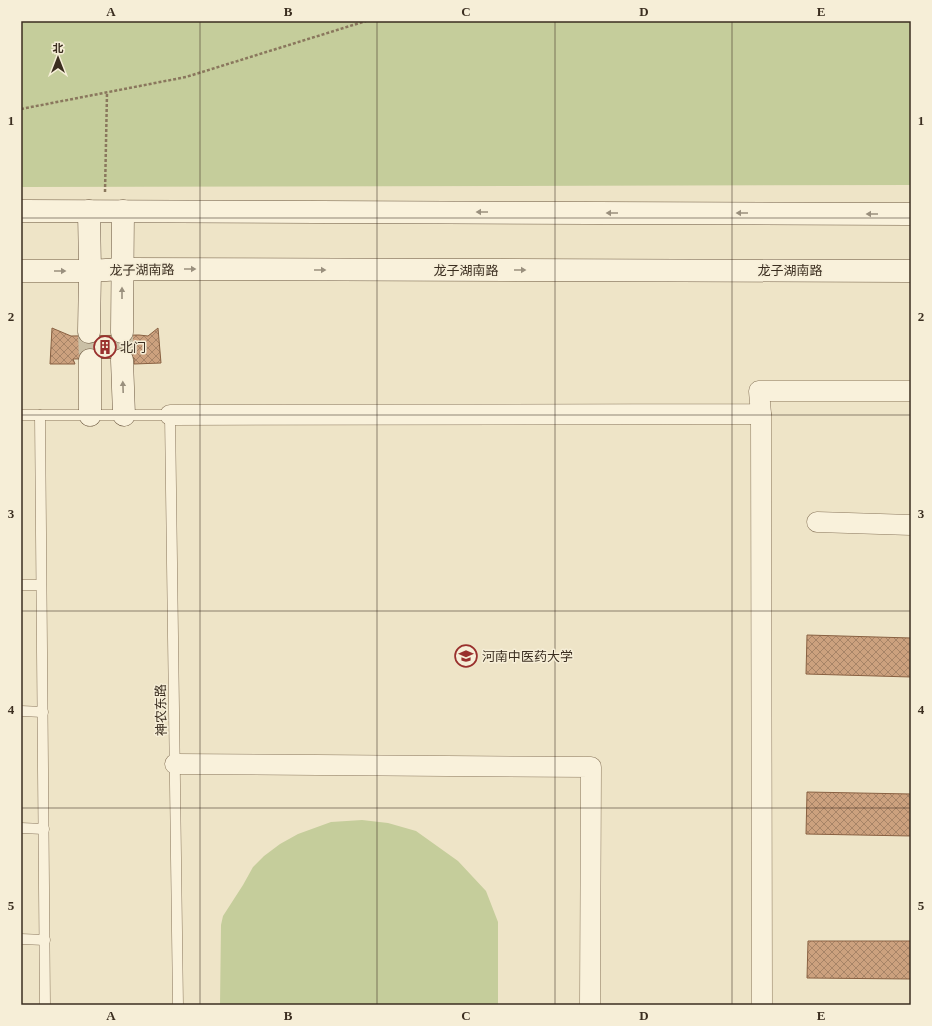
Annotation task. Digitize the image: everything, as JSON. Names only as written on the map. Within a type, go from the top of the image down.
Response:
[{"type":"street","points":[[21,211],[911,214]]},
{"type":"street","points":[[105,211],[122,269],[122,332]]},
{"type":"street","points":[[89,332],[90,271],[105,211]]},
{"type":"street","name":"龙子湖南路","points":[[21,271],[90,271],[122,269],[911,271]]},
{"type":"street","points":[[90,360],[90,415]]},
{"type":"street","points":[[122,360],[124,415]]},
{"type":"street","points":[[762,1005],[760,391],[911,391]]},
{"type":"street","points":[[170,415],[761,414]]},
{"type":"street","points":[[817,522],[911,525]]},
{"type":"street","points":[[175,764],[591,767],[590,1005]]},
{"type":"lane","points":[[21,415],[170,415]]},
{"type":"lane","points":[[40,415],[45,1005]]},
{"type":"lane","name":"神农东路","points":[[170,415],[178,1005]]},
{"type":"lane","points":[[21,585],[41,585]]},
{"type":"lane","points":[[21,711],[43,712]]},
{"type":"lane","points":[[21,828],[44,829]]},
{"type":"lane","points":[[21,939],[45,940]]},
{"type":"path","points":[[21,109],[186,77],[366,21]]},
{"type":"path","points":[[105,211],[106,93]]},
{"type":"green space","points":[[21,21],[911,21],[911,185],[21,187]]},
{"type":"green space","points":[[362,820],[388,823],[416,831],[458,861],[486,891],[498,922],[498,1005],[220,1005],[221,925],[223,916],[253,867],[264,856],[280,844],[298,834],[331,822]]},
{"type":"building","name":"北门","points":[[52,328],[71,336],[148,336],[158,328],[161,363],[134,364],[134,358],[73,359],[75,364],[50,364]]},
{"type":"building","points":[[807,635],[911,638],[911,677],[806,674]]},
{"type":"building","points":[[807,792],[911,794],[911,836],[806,834]]},
{"type":"building","points":[[808,941],[911,941],[911,979],[807,978]]},
{"type":"tunnel","points":[[89,332],[90,360]]},
{"type":"tunnel","points":[[122,332],[122,360]]},
{"type":"place","name":"北门","points":[[105,347]]},
{"type":"place","name":"河南中医药大学","points":[[466,656]]}]
